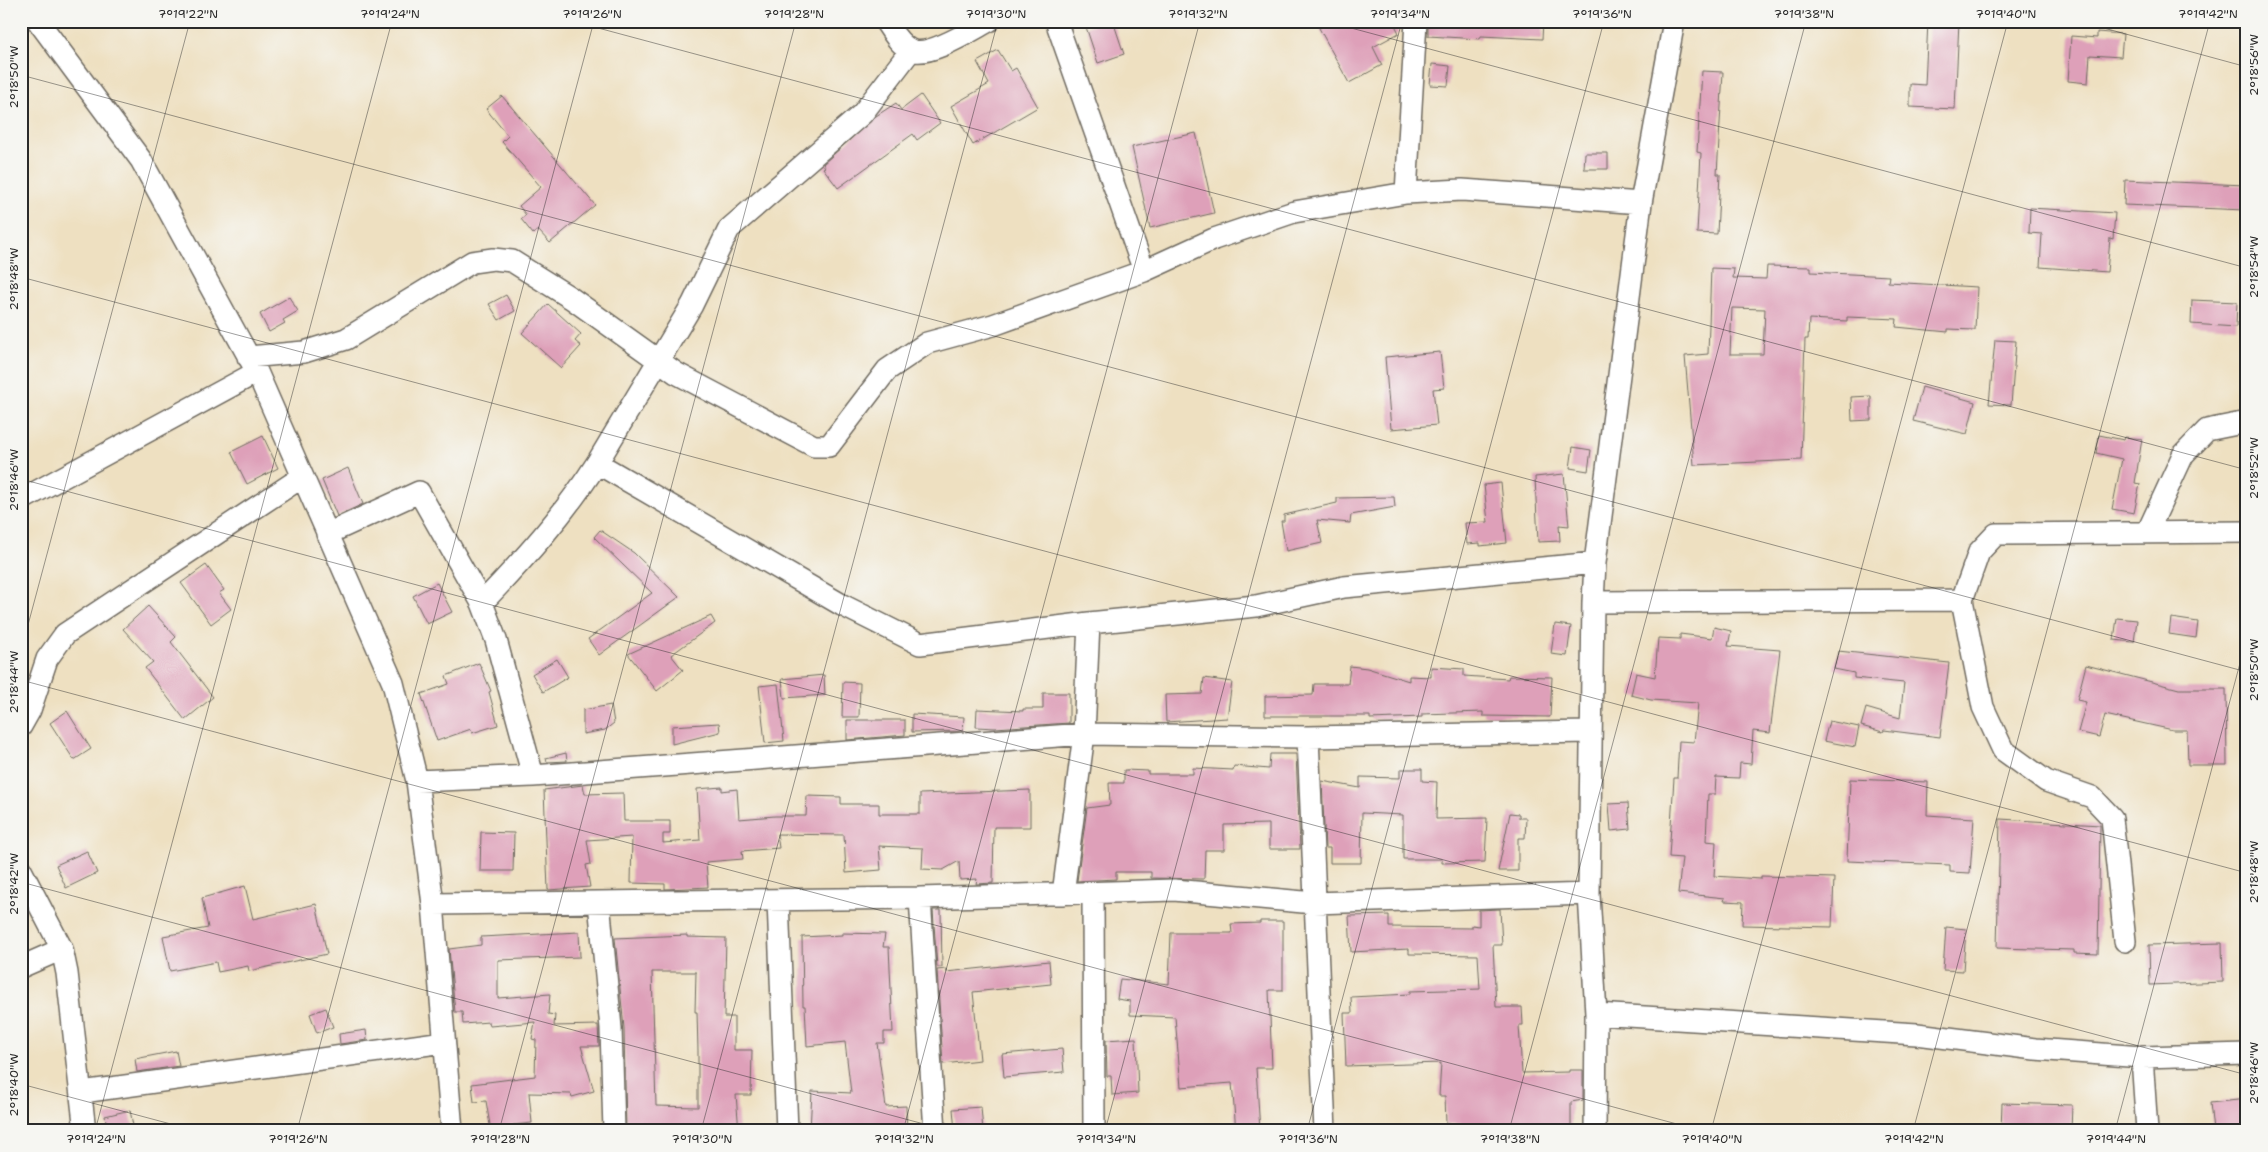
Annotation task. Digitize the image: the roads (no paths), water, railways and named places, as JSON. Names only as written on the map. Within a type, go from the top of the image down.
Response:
[{"type":"street","points":[[38,21],[141,160],[252,365],[393,683],[417,781],[433,904],[452,1131]]},
{"type":"street","points":[[885,21],[898,40],[911,50],[928,51],[990,21]]},
{"type":"street","points":[[1056,21],[1144,271]]},
{"type":"street","points":[[1406,193],[1416,21]]},
{"type":"street","points":[[1595,1131],[1596,1014],[1589,894],[1590,732],[1595,563],[1641,204],[1674,21]]},
{"type":"street","points":[[482,603],[543,537],[573,501],[692,305],[729,228],[862,114],[911,50]]},
{"type":"street","points":[[21,500],[252,365],[346,339],[472,262],[493,259],[512,261],[564,294],[659,362],[814,446],[829,446],[887,370],[928,343],[993,326],[1144,271],[1214,239],[1294,212],[1406,193],[1462,190],[1641,204]]},
{"type":"street","points":[[2147,534],[2183,455],[2207,430],[2247,422]]},
{"type":"street","points":[[597,463],[842,604],[920,644],[1256,606],[1344,587],[1595,563]]},
{"type":"street","points":[[21,726],[30,710],[47,659],[65,634],[302,478]]},
{"type":"street","points":[[327,534],[418,492],[482,603],[496,640],[533,776]]},
{"type":"street","points":[[2125,941],[2112,818],[2092,797],[2046,781],[2004,750],[1983,707],[1962,600],[1979,552],[1996,534],[2247,532]]},
{"type":"street","points":[[1593,602],[1962,600]]},
{"type":"street","points":[[1062,894],[1084,734],[1089,624]]},
{"type":"street","points":[[417,781],[533,776],[1084,734],[1308,737],[1590,732]]},
{"type":"street","points":[[1308,737],[1325,1131]]},
{"type":"street","points":[[21,870],[62,949],[82,1092],[85,1131]]},
{"type":"street","points":[[433,904],[920,898],[1174,890],[1314,903],[1589,894]]},
{"type":"street","points":[[1093,894],[1094,1131]]},
{"type":"street","points":[[920,898],[934,1131]]},
{"type":"street","points":[[778,900],[787,1131]]},
{"type":"street","points":[[599,902],[611,1028],[614,1131]]},
{"type":"street","points":[[21,967],[62,949]]},
{"type":"street","points":[[1596,1014],[1916,1034],[2035,1048],[2142,1057],[2247,1054]]},
{"type":"street","points":[[82,1092],[444,1042]]},
{"type":"street","points":[[2142,1057],[2147,1131]]}]
